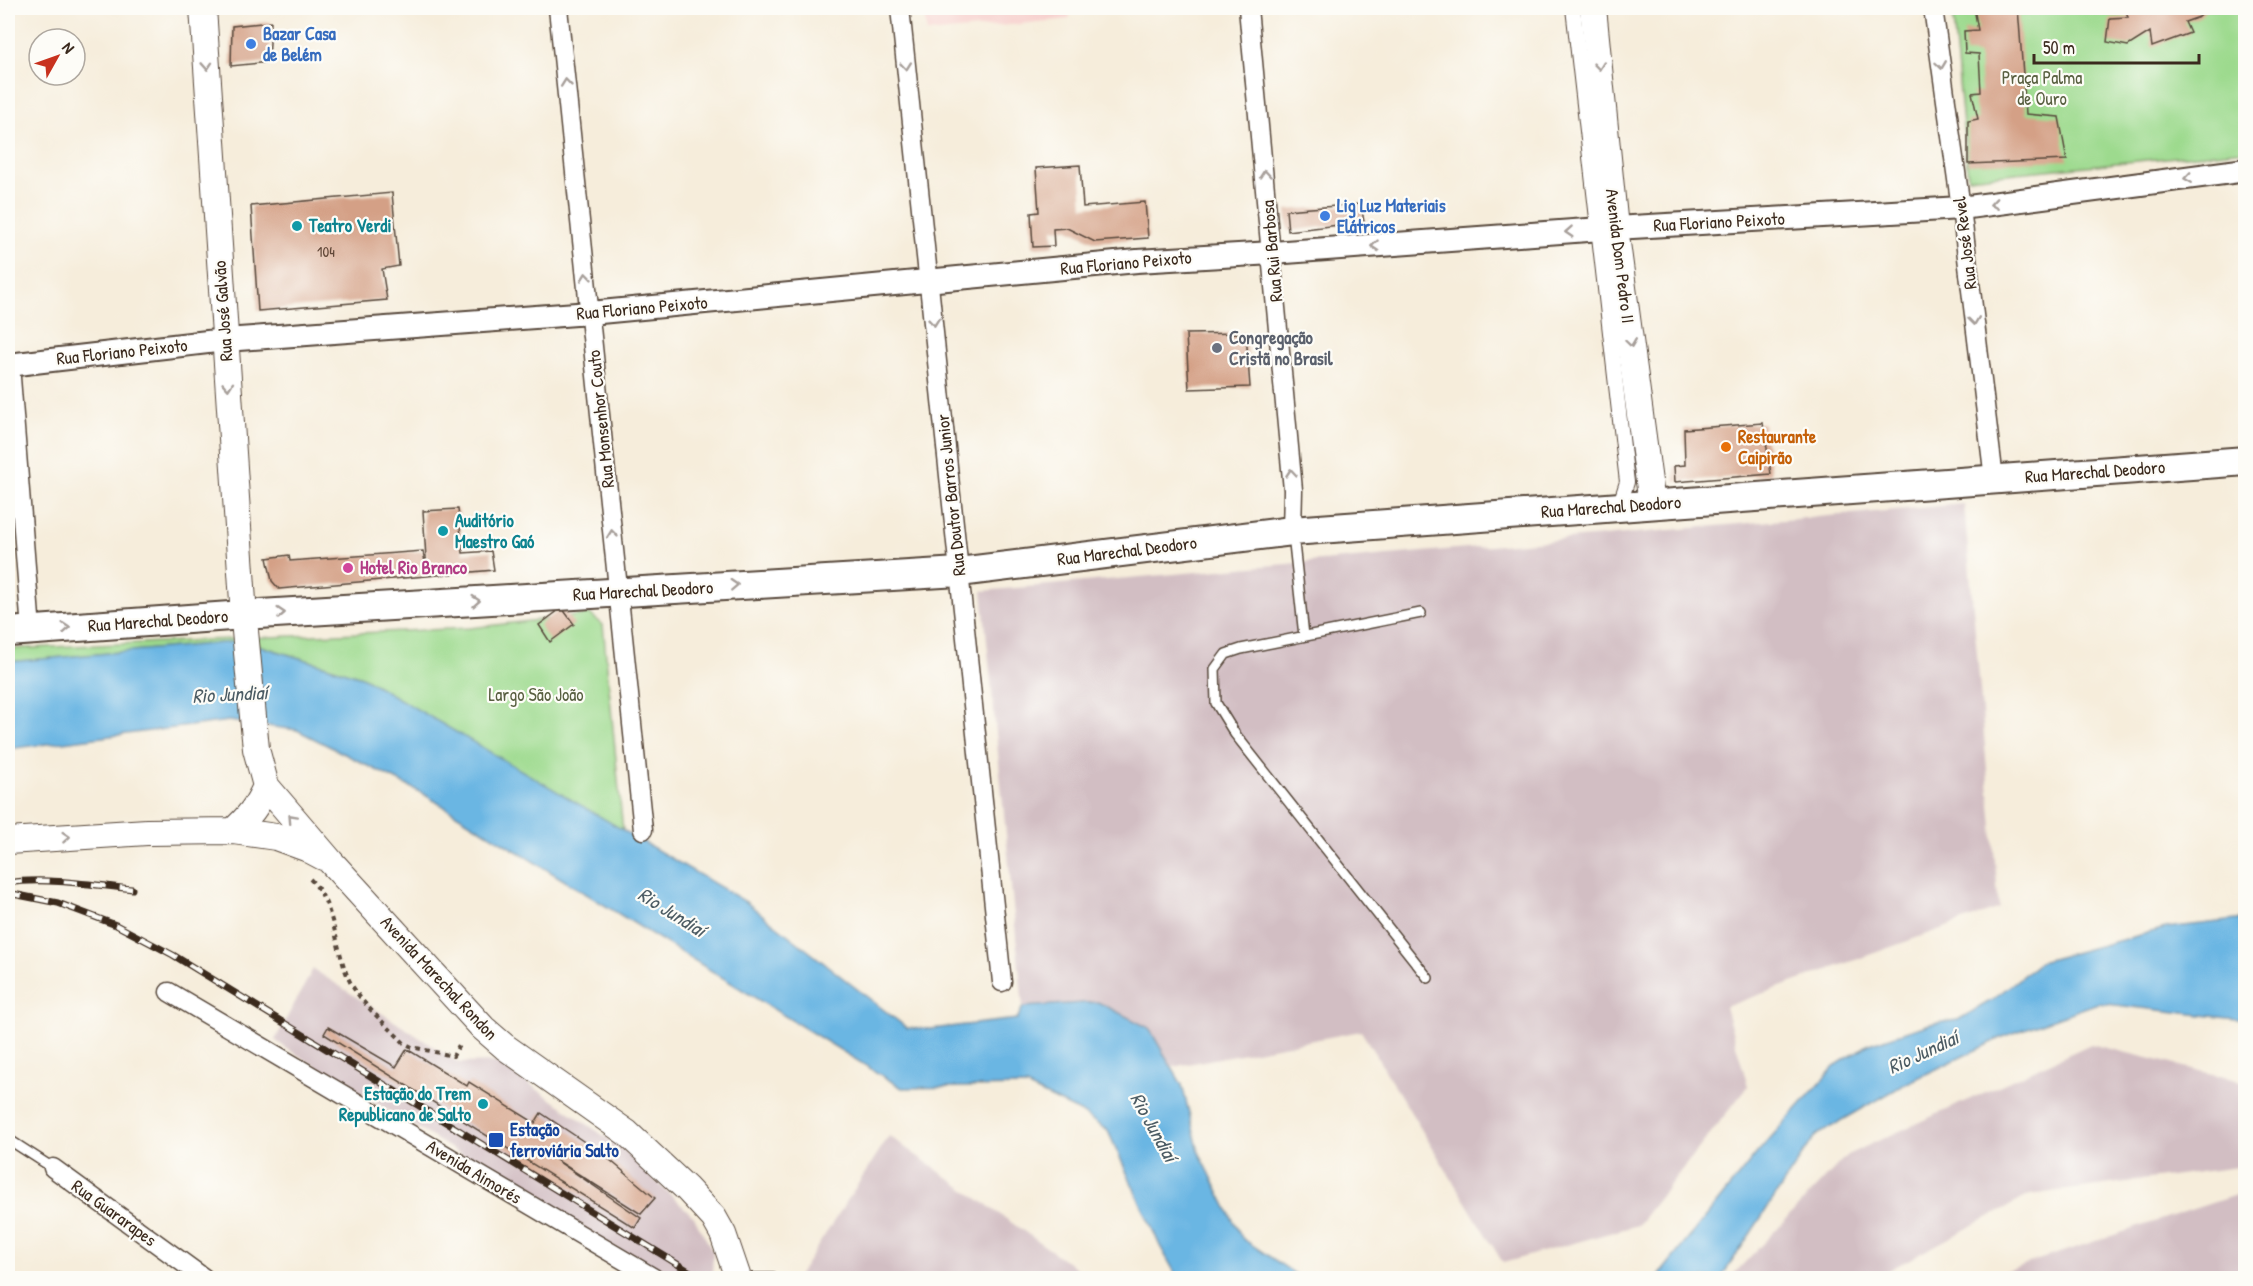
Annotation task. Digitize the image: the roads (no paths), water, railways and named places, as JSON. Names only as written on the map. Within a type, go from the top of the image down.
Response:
[{"type":"main road","name":"Rua José Galvão","points":[[208,8],[225,340],[245,623]]},
{"type":"main road","name":"Avenida Dom Pedro II","points":[[1593,8],[1607,229],[1652,504]]},
{"type":"main road","name":"Rua Marechal Deodoro","points":[[19,631],[245,623],[618,592],[958,572],[1292,531],[2246,461]]},
{"type":"main road","name":"Avenida Marechal Rondon","points":[[245,623],[256,749],[266,786],[331,862],[483,1028],[505,1047],[627,1133],[687,1189],[714,1218],[723,1234],[738,1278]]},
{"type":"main road","points":[[233,831],[258,804],[266,786]]},
{"type":"main road","points":[[8,841],[147,832],[233,831],[276,837],[306,848],[331,862]]},
{"type":"street","name":"Rua Monsenhor Couto","points":[[558,8],[643,830]]},
{"type":"street","name":"Rua Doutor Barros Junior","points":[[900,8],[1002,982]]},
{"type":"street","name":"Rua Rui Barbosa","points":[[1248,8],[1293,490],[1292,531]]},
{"type":"street","points":[[1573,8],[1607,229],[1627,482],[1619,507]]},
{"type":"street","name":"Rua José Revel","points":[[1933,8],[1994,479]]},
{"type":"street","name":"Rua Floriano Peixoto","points":[[9,365],[225,340],[590,313],[1137,261],[1960,208],[2246,170]]},
{"type":"street","points":[[9,365],[19,631]]},
{"type":"street","name":"Avenida Aimorés","points":[[169,992],[654,1278]]},
{"type":"street","name":"Rua Guararapes","points":[[53,1168],[204,1278]]},
{"type":"lane","points":[[1292,531],[1305,636]]},
{"type":"lane","points":[[1421,613],[1241,649],[1226,654],[1215,669],[1216,703],[1235,734],[1428,978]]},
{"type":"lane","points":[[8,1139],[53,1168]]},
{"type":"lane","points":[[752,1278],[771,1278]]},
{"type":"water","name":"Rio Jundiaí","points":[[244,641],[362,677],[746,902],[907,1028],[931,1029],[1017,1019],[1023,1007],[1098,1002],[1149,1028],[1182,1085],[1199,1152],[1242,1238],[1301,1278],[1178,1278],[1160,1246],[1108,1131],[1080,1112],[1026,1086],[902,1088],[422,793],[297,730],[229,721],[8,749],[8,662]]},
{"type":"water","name":"Rio Jundiaí","points":[[2245,919],[2245,1020],[2098,1003],[2005,1036],[1905,1084],[1815,1136],[1721,1278],[1657,1278],[1757,1153],[1836,1065],[1869,1044],[1930,1024],[1958,1020],[1992,1000],[2040,962],[2166,928]]},
{"type":"railway","points":[[8,883],[53,881],[132,889]]},
{"type":"railway","points":[[8,893],[58,903],[116,925],[173,955],[692,1273]]},
{"type":"place","name":"Bazar Casa de Belém","points":[[251,44]]},
{"type":"place","name":"Lig Luz Materiais Elátricos","points":[[1325,216]]},
{"type":"place","name":"Teatro Verdi","points":[[297,226]]},
{"type":"place","name":"Congregação Cristã no Brasil","points":[[1217,348]]},
{"type":"place","name":"Restaurante Caipirão","points":[[1726,447]]},
{"type":"place","name":"Auditório Maestro Gaó","points":[[443,531]]},
{"type":"place","name":"Hotel Rio Branco","points":[[348,568]]},
{"type":"place","name":"Estação do Trem Republicano de Salto","points":[[483,1104]]},
{"type":"place","name":"Estação ferroviária Salto","points":[[496,1140]]},
{"type":"park label","name":"Praça Palma de Ouro","points":[[2042,88]]},
{"type":"park label","name":"Largo São João","points":[[536,695]]}]
